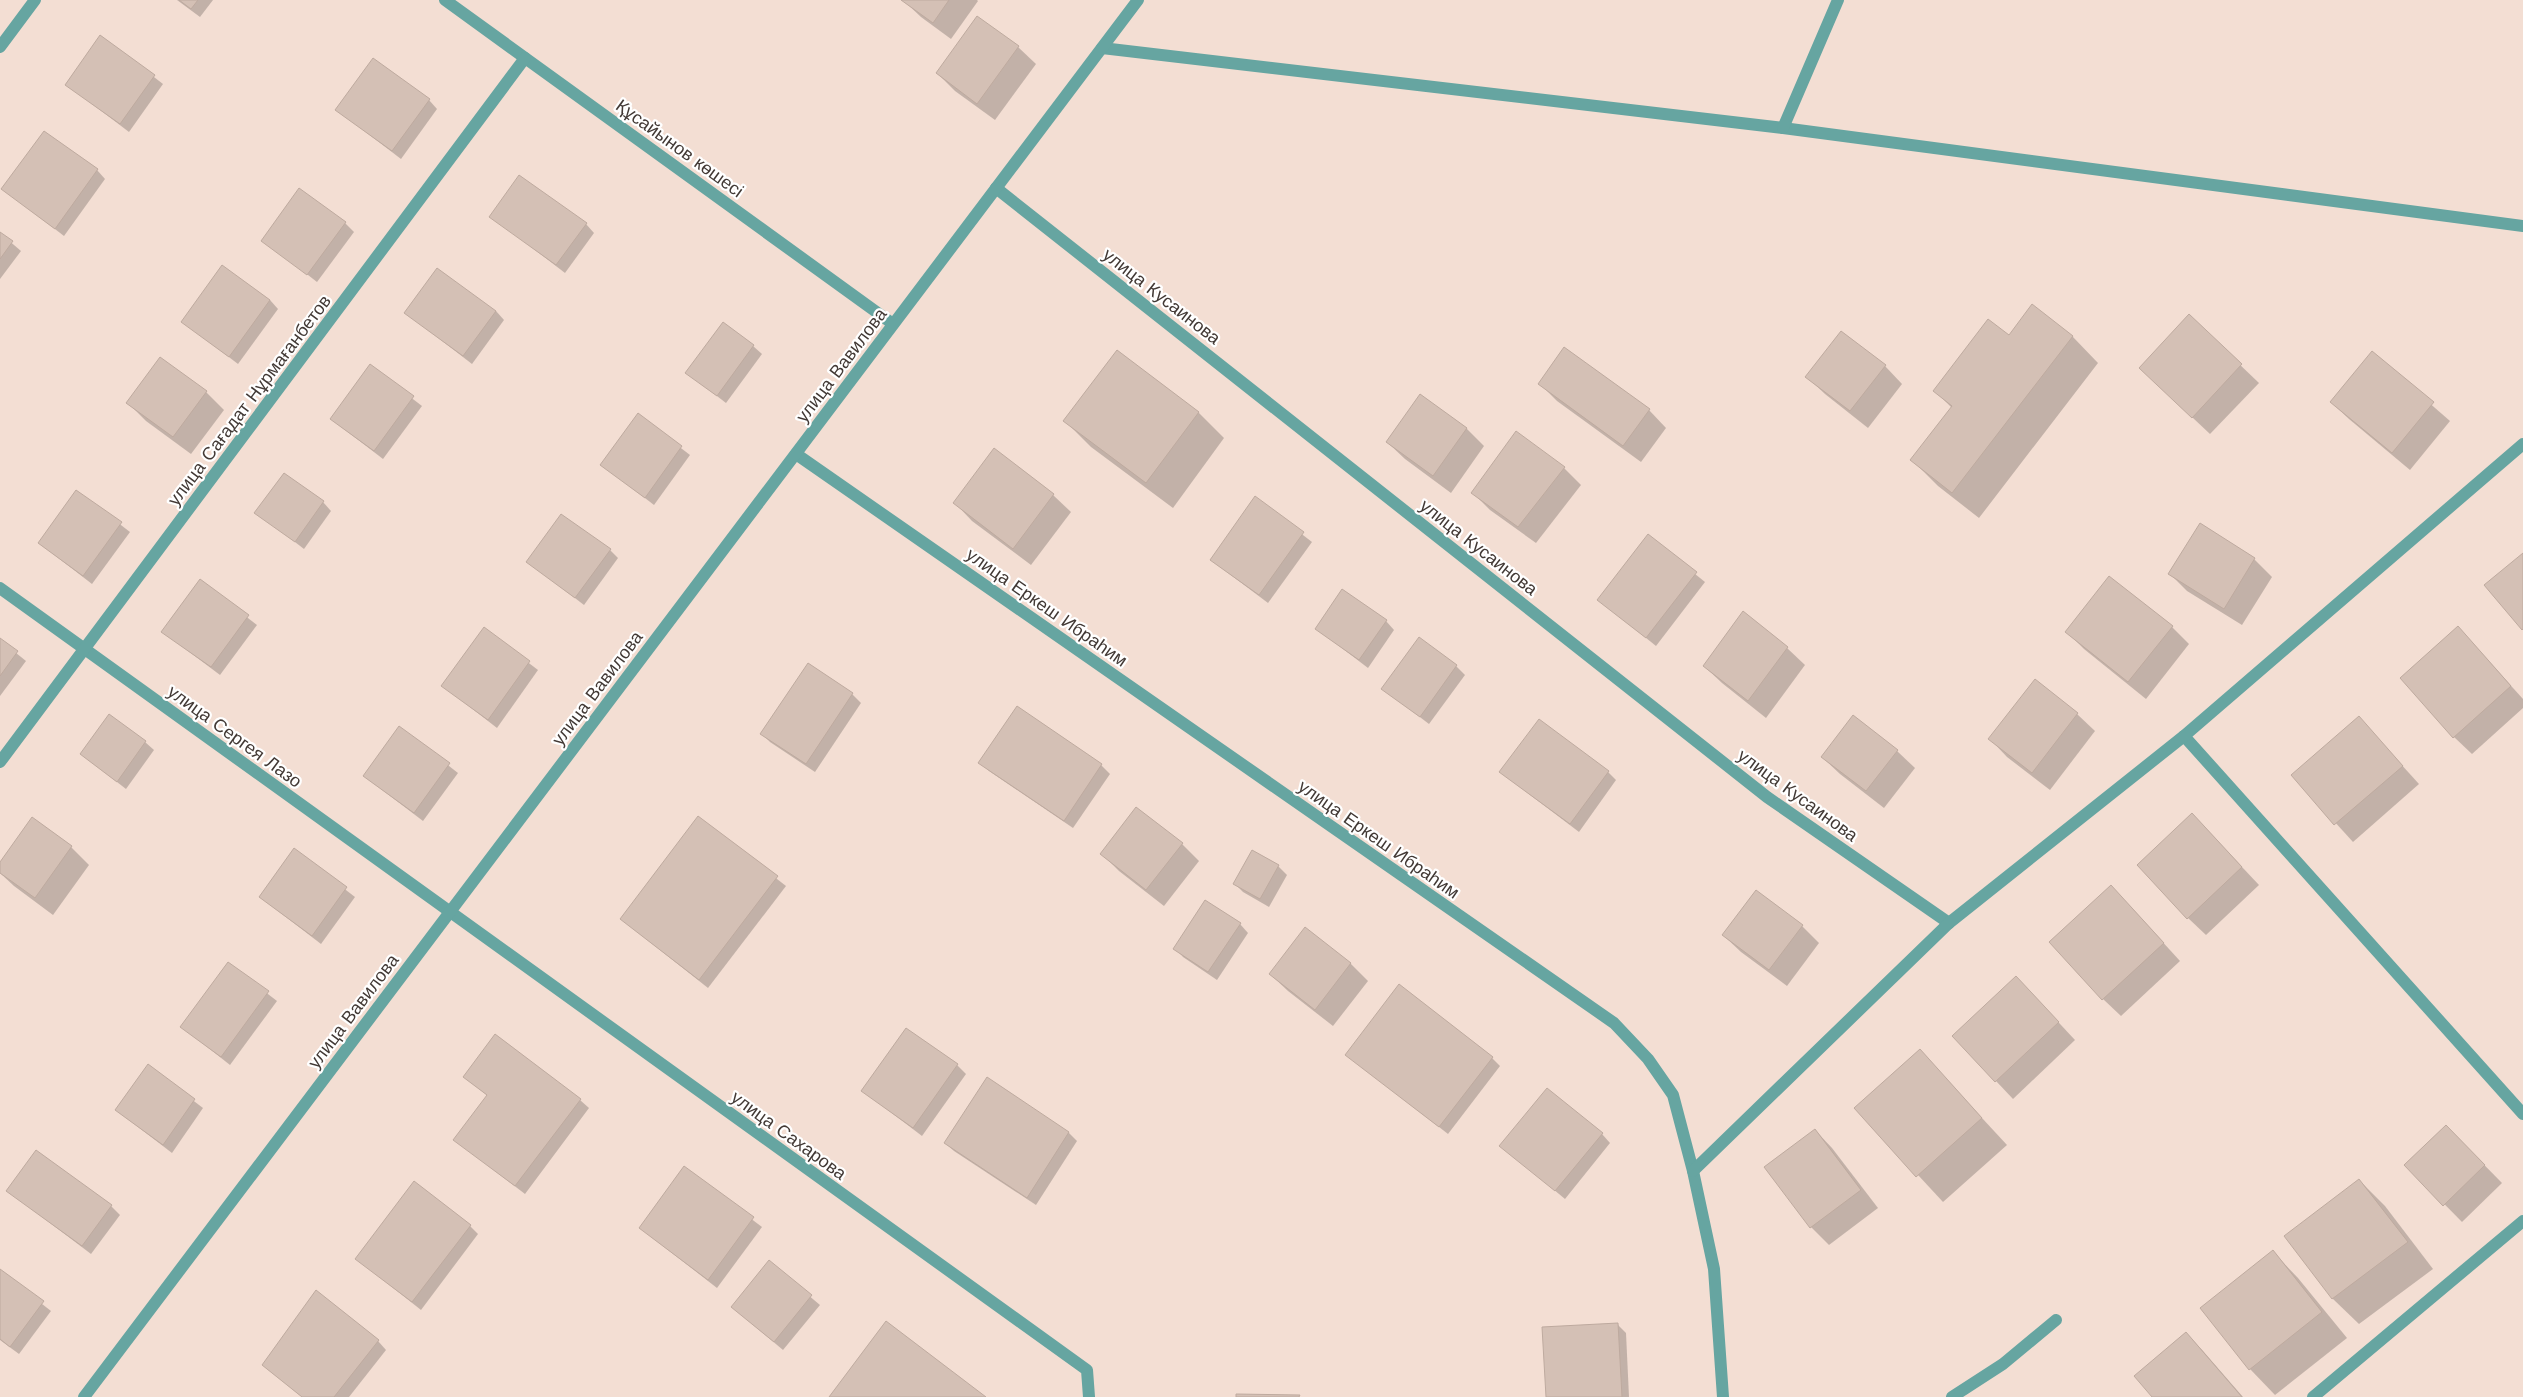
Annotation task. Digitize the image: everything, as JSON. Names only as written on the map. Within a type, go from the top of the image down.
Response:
[{"type":"street","points":[[0,46],[35,0]]},
{"type":"street","name":"Құсайынов көшесі","points":[[445,0],[894,324]]},
{"type":"street","name":"улица Вавилова","points":[[84,1397],[1138,0]]},
{"type":"street","points":[[1783,128],[1838,0]]},
{"type":"street","points":[[1102,48],[1783,128],[2523,226]]},
{"type":"street","name":"улица Сағадат Нұрмағанбетов","points":[[0,762],[526,58]]},
{"type":"street","name":"улица Кусаинова","points":[[996,188],[1767,797],[1949,923]]},
{"type":"street","points":[[1693,1171],[1949,923],[2184,736],[2523,444]]},
{"type":"street","name":"улица Еркеш Ибраһим","points":[[796,454],[1614,1023],[1648,1059],[1673,1095],[1693,1171],[1714,1269],[1723,1397]]},
{"type":"street","name":"улица Сергея Лазо","points":[[0,588],[449,913]]},
{"type":"street","points":[[2184,736],[2523,1114]]},
{"type":"street","name":"улица Сахарова","points":[[449,913],[1087,1370],[1089,1397]]},
{"type":"street","points":[[2313,1397],[2523,1221]]},
{"type":"street","points":[[1952,1397],[2003,1364],[2056,1320]]},
{"type":"building","points":[[179,0],[198,0],[191,9]]},
{"type":"building","points":[[901,0],[949,0],[933,23]]},
{"type":"building","points":[[977,16],[1019,46],[977,104],[936,73]]},
{"type":"building","points":[[100,35],[155,75],[120,124],[65,85]]},
{"type":"building","points":[[373,58],[430,99],[392,151],[335,110]]},
{"type":"building","points":[[44,131],[98,169],[55,229],[1,189]]},
{"type":"building","points":[[519,175],[587,223],[556,265],[489,217]]},
{"type":"building","points":[[299,188],[346,222],[307,275],[261,241]]},
{"type":"building","points":[[0,232],[13,241],[0,259]]},
{"type":"building","points":[[222,265],[270,300],[229,357],[181,322]]},
{"type":"building","points":[[437,268],[496,311],[463,356],[404,313]]},
{"type":"building","points":[[2032,304],[2073,336],[1952,493],[1910,460],[1952,406],[1933,391],[1988,319],[2009,335]]},
{"type":"building","points":[[2189,314],[2242,364],[2192,418],[2139,368]]},
{"type":"building","points":[[723,322],[754,345],[717,396],[685,373]]},
{"type":"building","points":[[1841,331],[1886,365],[1850,411],[1805,377]]},
{"type":"building","points":[[1564,347],[1650,409],[1623,446],[1538,384]]},
{"type":"building","points":[[1117,350],[1199,412],[1146,483],[1063,421]]},
{"type":"building","points":[[2372,351],[2434,402],[2392,453],[2330,402]]},
{"type":"building","points":[[160,357],[207,391],[173,437],[126,403]]},
{"type":"building","points":[[370,364],[414,396],[374,451],[330,419]]},
{"type":"building","points":[[1420,394],[1467,428],[1433,476],[1386,442]]},
{"type":"building","points":[[638,413],[682,446],[645,498],[600,465]]},
{"type":"building","points":[[1516,431],[1565,467],[1518,527],[1471,493]]},
{"type":"building","points":[[994,448],[1054,494],[1013,549],[953,503]]},
{"type":"building","points":[[284,473],[324,501],[295,542],[254,513]]},
{"type":"building","points":[[76,490],[122,522],[83,576],[38,543]]},
{"type":"building","points":[[1255,496],[1304,532],[1259,595],[1210,560]]},
{"type":"building","points":[[561,514],[611,549],[575,598],[526,562]]},
{"type":"building","points":[[2200,523],[2255,558],[2224,609],[2168,574]]},
{"type":"building","points":[[1648,534],[1697,572],[1646,638],[1597,600]]},
{"type":"building","points":[[2523,553],[2523,629],[2522,630],[2484,585]]},
{"type":"building","points":[[2109,576],[2173,626],[2128,682],[2065,632]]},
{"type":"building","points":[[200,579],[249,615],[211,667],[161,632]]},
{"type":"building","points":[[1342,589],[1387,620],[1359,660],[1315,629]]},
{"type":"building","points":[[1743,611],[1788,647],[1748,701],[1703,666]]},
{"type":"building","points":[[2458,626],[2511,686],[2453,738],[2400,678]]},
{"type":"building","points":[[484,627],[530,661],[488,720],[441,686]]},
{"type":"building","points":[[1419,637],[1457,665],[1420,717],[1381,689]]},
{"type":"building","points":[[0,638],[18,651],[0,676]]},
{"type":"building","points":[[808,663],[853,693],[806,764],[760,734]]},
{"type":"building","points":[[2035,679],[2078,713],[2032,773],[1988,739]]},
{"type":"building","points":[[1017,706],[1102,764],[1064,821],[978,763]]},
{"type":"building","points":[[109,714],[146,741],[117,782],[80,754]]},
{"type":"building","points":[[1853,715],[1898,750],[1866,791],[1821,757]]},
{"type":"building","points":[[2359,716],[2403,766],[2334,825],[2291,775]]},
{"type":"building","points":[[1539,719],[1609,771],[1570,824],[1499,772]]},
{"type":"building","points":[[399,726],[450,763],[414,813],[363,776]]},
{"type":"building","points":[[1136,807],[1183,843],[1146,890],[1100,854]]},
{"type":"building","points":[[2192,813],[2242,867],[2187,919],[2137,865]]},
{"type":"building","points":[[698,816],[778,876],[699,980],[620,919]]},
{"type":"building","points":[[32,817],[72,846],[35,898],[0,873],[0,862]]},
{"type":"building","points":[[294,848],[347,887],[312,936],[259,897]]},
{"type":"building","points":[[1252,850],[1279,865],[1260,899],[1233,884]]},
{"type":"building","points":[[2111,885],[2164,943],[2102,1000],[2049,942]]},
{"type":"building","points":[[1756,890],[1803,925],[1769,970],[1722,935]]},
{"type":"building","points":[[1205,900],[1241,923],[1208,972],[1173,949]]},
{"type":"building","points":[[1305,927],[1351,963],[1315,1010],[1269,974]]},
{"type":"building","points":[[228,962],[269,991],[221,1057],[180,1027]]},
{"type":"building","points":[[2016,976],[2059,1022],[1995,1082],[1952,1036]]},
{"type":"building","points":[[1399,984],[1493,1057],[1439,1127],[1345,1055]]},
{"type":"building","points":[[906,1028],[958,1064],[913,1128],[861,1091]]},
{"type":"building","points":[[495,1034],[581,1099],[515,1186],[453,1140],[487,1095],[463,1077]]},
{"type":"building","points":[[1920,1049],[1982,1118],[1916,1177],[1854,1108]]},
{"type":"building","points":[[148,1064],[195,1099],[163,1145],[115,1110]]},
{"type":"building","points":[[987,1077],[1069,1132],[1027,1198],[944,1143]]},
{"type":"building","points":[[1547,1088],[1603,1133],[1555,1191],[1499,1146]]},
{"type":"building","points":[[2446,1125],[2485,1165],[2443,1206],[2404,1165]]},
{"type":"building","points":[[1815,1129],[1861,1190],[1810,1228],[1764,1167]]},
{"type":"building","points":[[36,1150],[112,1205],[82,1246],[6,1191]]},
{"type":"building","points":[[684,1166],[754,1217],[708,1280],[639,1228]]},
{"type":"building","points":[[2359,1179],[2408,1242],[2332,1299],[2284,1236]]},
{"type":"building","points":[[414,1181],[471,1225],[412,1302],[355,1259]]},
{"type":"building","points":[[2273,1250],[2322,1312],[2249,1370],[2200,1308]]},
{"type":"building","points":[[769,1260],[812,1295],[774,1342],[731,1307]]},
{"type":"building","points":[[0,1269],[44,1301],[10,1347],[0,1339]]},
{"type":"building","points":[[316,1290],[379,1340],[334,1397],[302,1397],[262,1365]]},
{"type":"building","points":[[886,1321],[986,1397],[829,1397]]},
{"type":"building","points":[[1618,1323],[1622,1397],[1546,1397],[1542,1327]]},
{"type":"building","points":[[2186,1332],[2242,1397],[2152,1397],[2134,1376]]},
{"type":"building","points":[[1236,1394],[1300,1395],[1299,1397],[1236,1397]]}]
